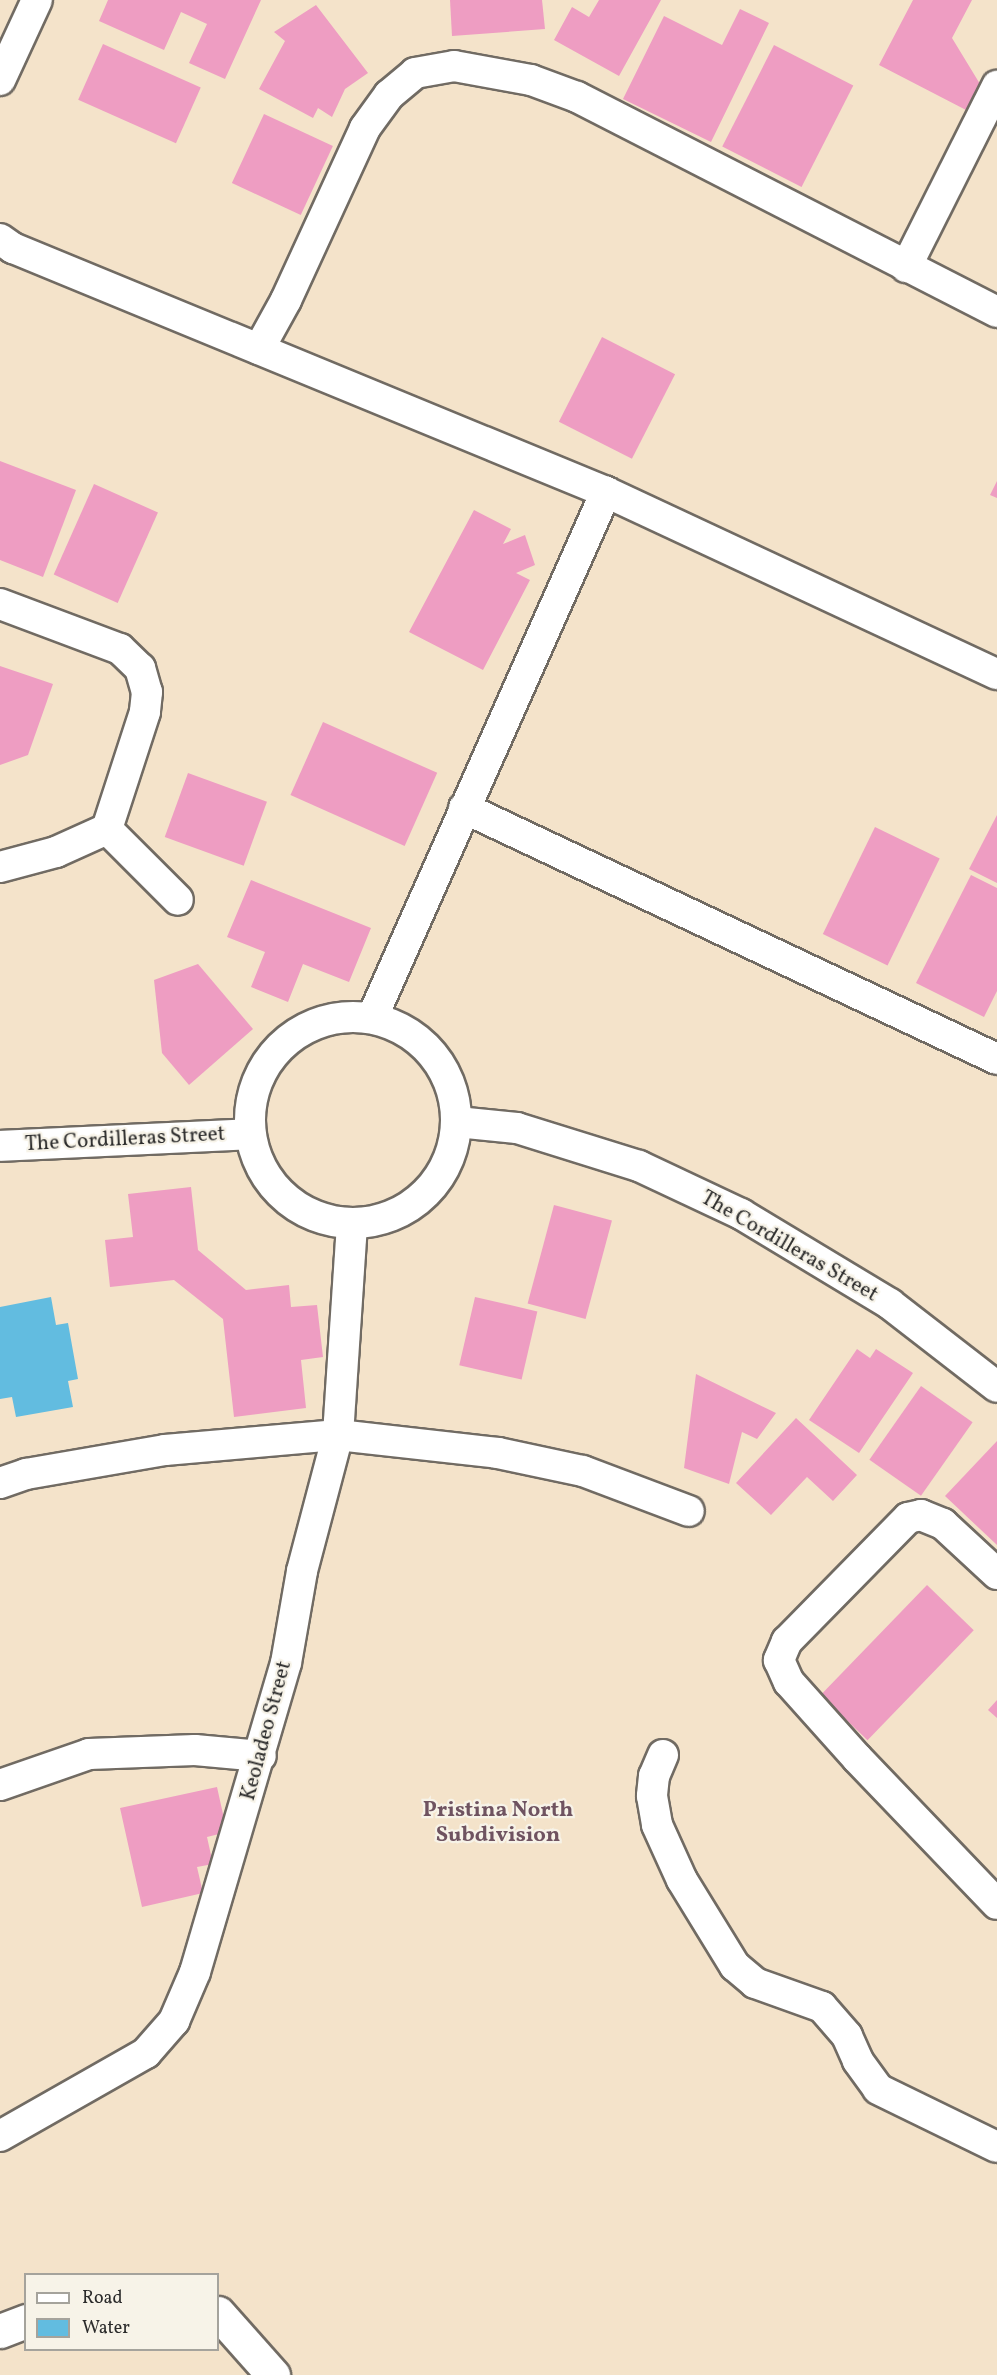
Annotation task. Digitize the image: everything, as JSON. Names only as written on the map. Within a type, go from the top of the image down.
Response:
[{"type":"street","points":[[0,80],[37,0]]},
{"type":"street","points":[[260,349],[286,300],[365,128],[389,95],[416,73],[454,66],[531,80],[577,97],[997,312]]},
{"type":"street","points":[[906,267],[997,86]]},
{"type":"street","points":[[0,239],[13,248],[606,492],[997,674]]},
{"type":"street","points":[[372,1018],[606,492]]},
{"type":"street","points":[[0,604],[120,649],[140,668],[147,692],[145,712],[107,829],[56,852],[0,867]]},
{"type":"street","points":[[464,808],[997,1059]]},
{"type":"street","points":[[107,829],[178,900]]},
{"type":"street","points":[[340,1017],[372,1018],[410,1033],[434,1054],[454,1098],[457,1122],[453,1148],[442,1173],[425,1194],[404,1210],[379,1220],[352,1224],[328,1221],[284,1198],[268,1180],[249,1134],[250,1102],[261,1071],[282,1045],[308,1026],[340,1017]]},
{"type":"street","name":"The Cordilleras Street","points":[[457,1122],[517,1128],[639,1166],[741,1214],[890,1305],[997,1387]]},
{"type":"street","name":"The Cordilleras Street","points":[[0,1146],[249,1134]]},
{"type":"street","name":"Keoladeo Street","points":[[0,2136],[146,2054],[174,2021],[195,1972],[261,1756],[286,1663],[302,1571],[338,1435],[352,1224]]},
{"type":"street","points":[[0,1483],[26,1474],[165,1450],[338,1435],[498,1454],[583,1471],[689,1511]]},
{"type":"street","points":[[997,1574],[944,1524],[921,1515],[908,1518],[787,1641],[779,1660],[789,1682],[857,1758],[997,1904]]},
{"type":"street","points":[[0,1785],[89,1754],[195,1750],[261,1756]]},
{"type":"street","points":[[663,1755],[654,1776],[652,1796],[657,1825],[682,1880],[735,1966],[754,1983],[822,2007],[847,2036],[858,2061],[878,2089],[997,2146]]},
{"type":"street","points":[[219,2314],[273,2375]]},
{"type":"street","points":[[0,2331],[24,2322]]},
{"type":"water","points":[[51,1297],[56,1325],[68,1323],[78,1379],[68,1381],[73,1407],[16,1417],[12,1397],[0,1399],[0,1307]]},
{"type":"building","points":[[108,0],[261,0],[225,79],[189,63],[207,24],[181,12],[164,50],[99,21]]},
{"type":"building","points":[[450,0],[542,0],[545,29],[452,36]]},
{"type":"building","points":[[599,0],[661,0],[619,76],[554,40],[572,7],[589,17]]},
{"type":"building","points":[[913,0],[972,0],[952,38],[980,84],[966,110],[879,65]]},
{"type":"building","points":[[316,5],[368,73],[345,89],[332,117],[318,108],[313,118],[259,89],[285,41],[274,32]]},
{"type":"building","points":[[740,9],[769,23],[711,142],[623,99],[664,16],[722,45]]},
{"type":"building","points":[[103,44],[201,88],[176,143],[78,100]]},
{"type":"building","points":[[774,45],[853,85],[802,187],[722,147]]},
{"type":"building","points":[[264,114],[333,146],[301,215],[232,183]]},
{"type":"building","points":[[602,337],[675,374],[632,459],[559,422]]},
{"type":"building","points":[[0,461],[76,490],[43,577],[0,560]]},
{"type":"building","points":[[997,481],[997,498],[990,495]]},
{"type":"building","points":[[94,484],[158,512],[118,603],[54,574]]},
{"type":"building","points":[[474,510],[511,529],[503,544],[525,535],[535,565],[516,573],[530,580],[483,670],[409,632]]},
{"type":"building","points":[[0,666],[53,684],[28,755],[0,765]]},
{"type":"building","points":[[323,722],[437,773],[405,846],[290,795]]},
{"type":"building","points":[[188,773],[267,802],[244,866],[165,837]]},
{"type":"building","points":[[997,815],[997,883],[969,869]]},
{"type":"building","points":[[875,827],[940,859],[888,966],[823,934]]},
{"type":"building","points":[[971,875],[997,888],[997,991],[984,1017],[916,983]]},
{"type":"building","points":[[251,880],[371,928],[349,982],[303,964],[288,1002],[251,987],[265,952],[227,937]]},
{"type":"building","points":[[198,964],[253,1029],[189,1085],[162,1053],[154,980]]},
{"type":"building","points":[[191,1187],[198,1250],[246,1290],[289,1285],[291,1307],[317,1305],[323,1357],[301,1360],[306,1408],[234,1417],[223,1319],[174,1280],[110,1287],[105,1240],[133,1237],[128,1194]]},
{"type":"building","points":[[554,1205],[612,1221],[586,1319],[528,1304]]},
{"type":"building","points":[[475,1297],[537,1311],[522,1380],[459,1365]]},
{"type":"building","points":[[857,1349],[870,1358],[876,1349],[913,1373],[859,1453],[809,1420]]},
{"type":"building","points":[[696,1374],[776,1413],[757,1439],[742,1432],[729,1484],[684,1468]]},
{"type":"building","points":[[921,1386],[973,1422],[921,1496],[869,1460]]},
{"type":"building","points":[[796,1418],[857,1475],[833,1501],[807,1477],[771,1515],[736,1483]]},
{"type":"building","points":[[997,1441],[997,1545],[945,1496]]},
{"type":"building","points":[[927,1585],[974,1630],[867,1740],[821,1695]]},
{"type":"building","points":[[997,1700],[997,1718],[988,1710]]},
{"type":"building","points":[[217,1787],[227,1832],[207,1837],[213,1864],[197,1867],[203,1893],[142,1907],[120,1808]]},
{"type":"district","name":"Pristina North Subdivision","points":[[498,1823]]}]
